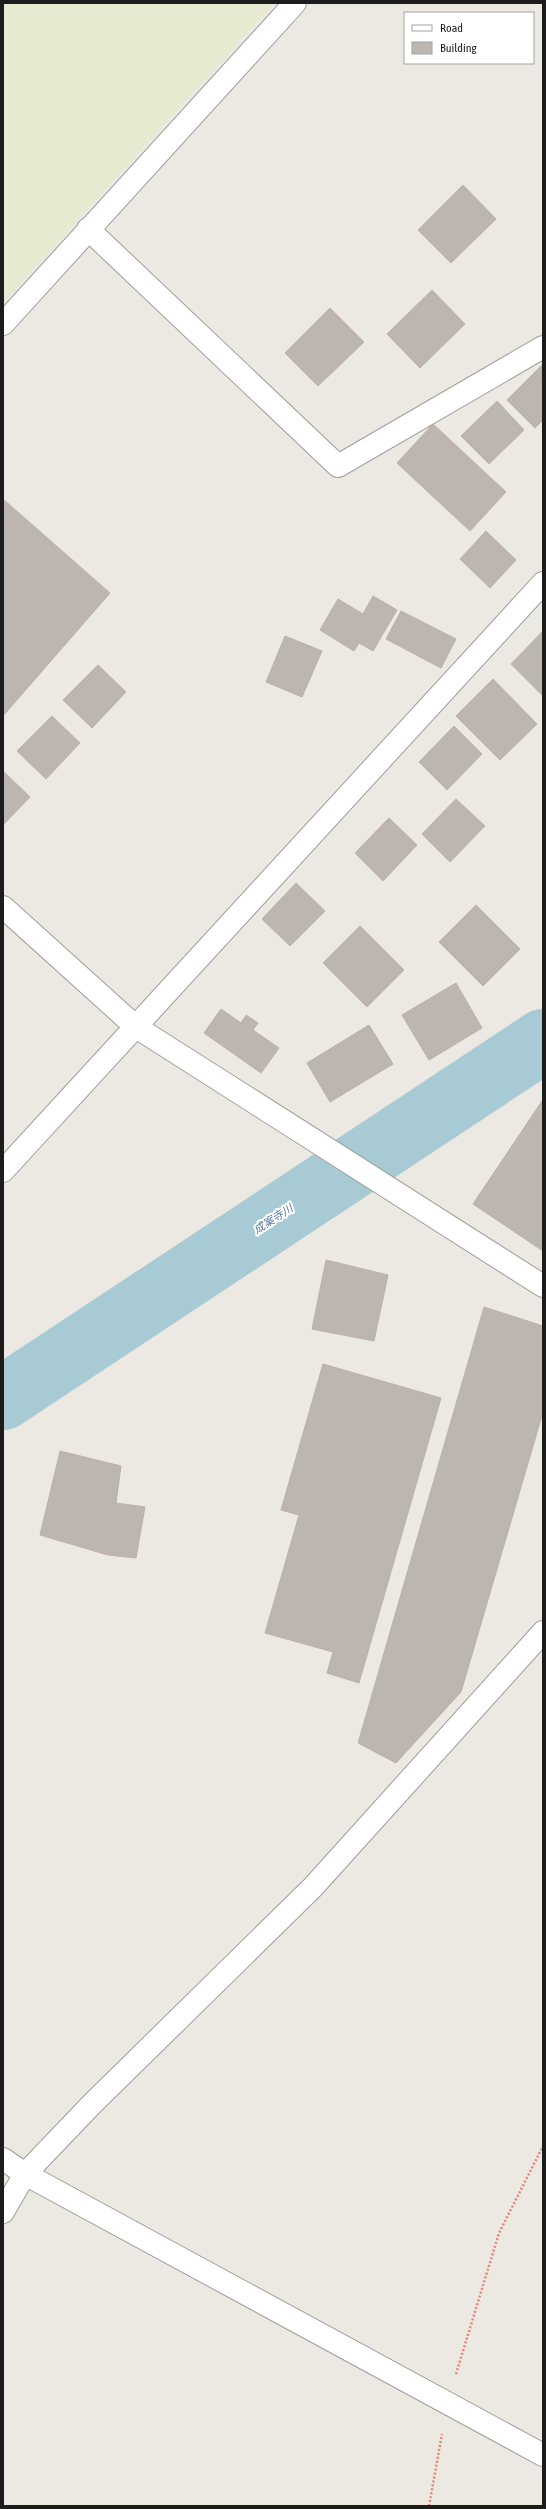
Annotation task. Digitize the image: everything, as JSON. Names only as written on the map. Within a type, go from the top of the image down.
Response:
[{"type":"street","points":[[3,324],[295,3]]},
{"type":"street","points":[[88,230],[338,466],[543,347]]},
{"type":"street","points":[[3,1171],[543,583]]},
{"type":"street","points":[[3,907],[136,1027],[543,1286]]},
{"type":"street","points":[[3,2212],[25,2174],[92,2104],[313,1887],[543,1632]]},
{"type":"street","points":[[3,2159],[25,2174],[543,2455]]},
{"type":"path","points":[[429,2506],[448,2403],[499,2232],[543,2146]]},
{"type":"green space","points":[[3,3],[274,3],[3,302]]},
{"type":"building","points":[[463,185],[496,219],[451,263],[418,230]]},
{"type":"building","points":[[432,290],[465,324],[420,368],[387,334]]},
{"type":"building","points":[[330,308],[364,342],[318,386],[285,353]]},
{"type":"building","points":[[542,365],[543,420],[535,428],[507,400]]},
{"type":"building","points":[[497,401],[524,430],[489,464],[461,436]]},
{"type":"building","points":[[433,424],[506,492],[470,531],[397,463]]},
{"type":"building","points":[[3,499],[110,593],[3,716]]},
{"type":"building","points":[[486,531],[516,560],[490,588],[460,559]]},
{"type":"building","points":[[373,596],[397,610],[373,651],[359,643],[354,651],[320,630],[338,599],[363,614]]},
{"type":"building","points":[[401,611],[456,639],[441,668],[386,639]]},
{"type":"building","points":[[543,631],[543,696],[511,664]]},
{"type":"building","points":[[285,636],[322,651],[302,697],[266,682]]},
{"type":"building","points":[[98,665],[126,692],[92,728],[63,700]]},
{"type":"building","points":[[493,679],[537,724],[500,760],[456,716]]},
{"type":"building","points":[[52,716],[80,743],[46,779],[17,751]]},
{"type":"building","points":[[454,726],[482,754],[447,790],[419,762]]},
{"type":"building","points":[[3,771],[30,797],[3,825]]},
{"type":"building","points":[[456,799],[485,826],[450,862],[422,834]]},
{"type":"building","points":[[389,818],[417,845],[383,881],[355,853]]},
{"type":"building","points":[[296,883],[325,911],[290,946],[262,919]]},
{"type":"building","points":[[476,905],[520,949],[483,986],[439,942]]},
{"type":"building","points":[[360,926],[404,970],[367,1007],[323,963]]},
{"type":"building","points":[[456,983],[482,1028],[429,1060],[402,1015]]},
{"type":"building","points":[[221,1009],[241,1023],[246,1015],[258,1023],[253,1030],[279,1048],[261,1073],[204,1033]]},
{"type":"building","points":[[369,1025],[393,1064],[330,1102],[307,1063]]},
{"type":"building","points":[[543,1101],[543,1251],[473,1204]]},
{"type":"building","points":[[326,1260],[388,1275],[374,1341],[312,1329]]},
{"type":"building","points":[[484,1307],[543,1326],[543,1412],[461,1692],[396,1763],[358,1743]]},
{"type":"building","points":[[323,1364],[441,1398],[359,1683],[327,1673],[333,1652],[265,1633],[299,1515],[281,1510]]},
{"type":"building","points":[[60,1451],[121,1466],[116,1503],[145,1507],[136,1558],[108,1555],[40,1535]]},
{"type":"waterway","name":"成案寺川","points":[[3,1398],[543,1041]]}]
